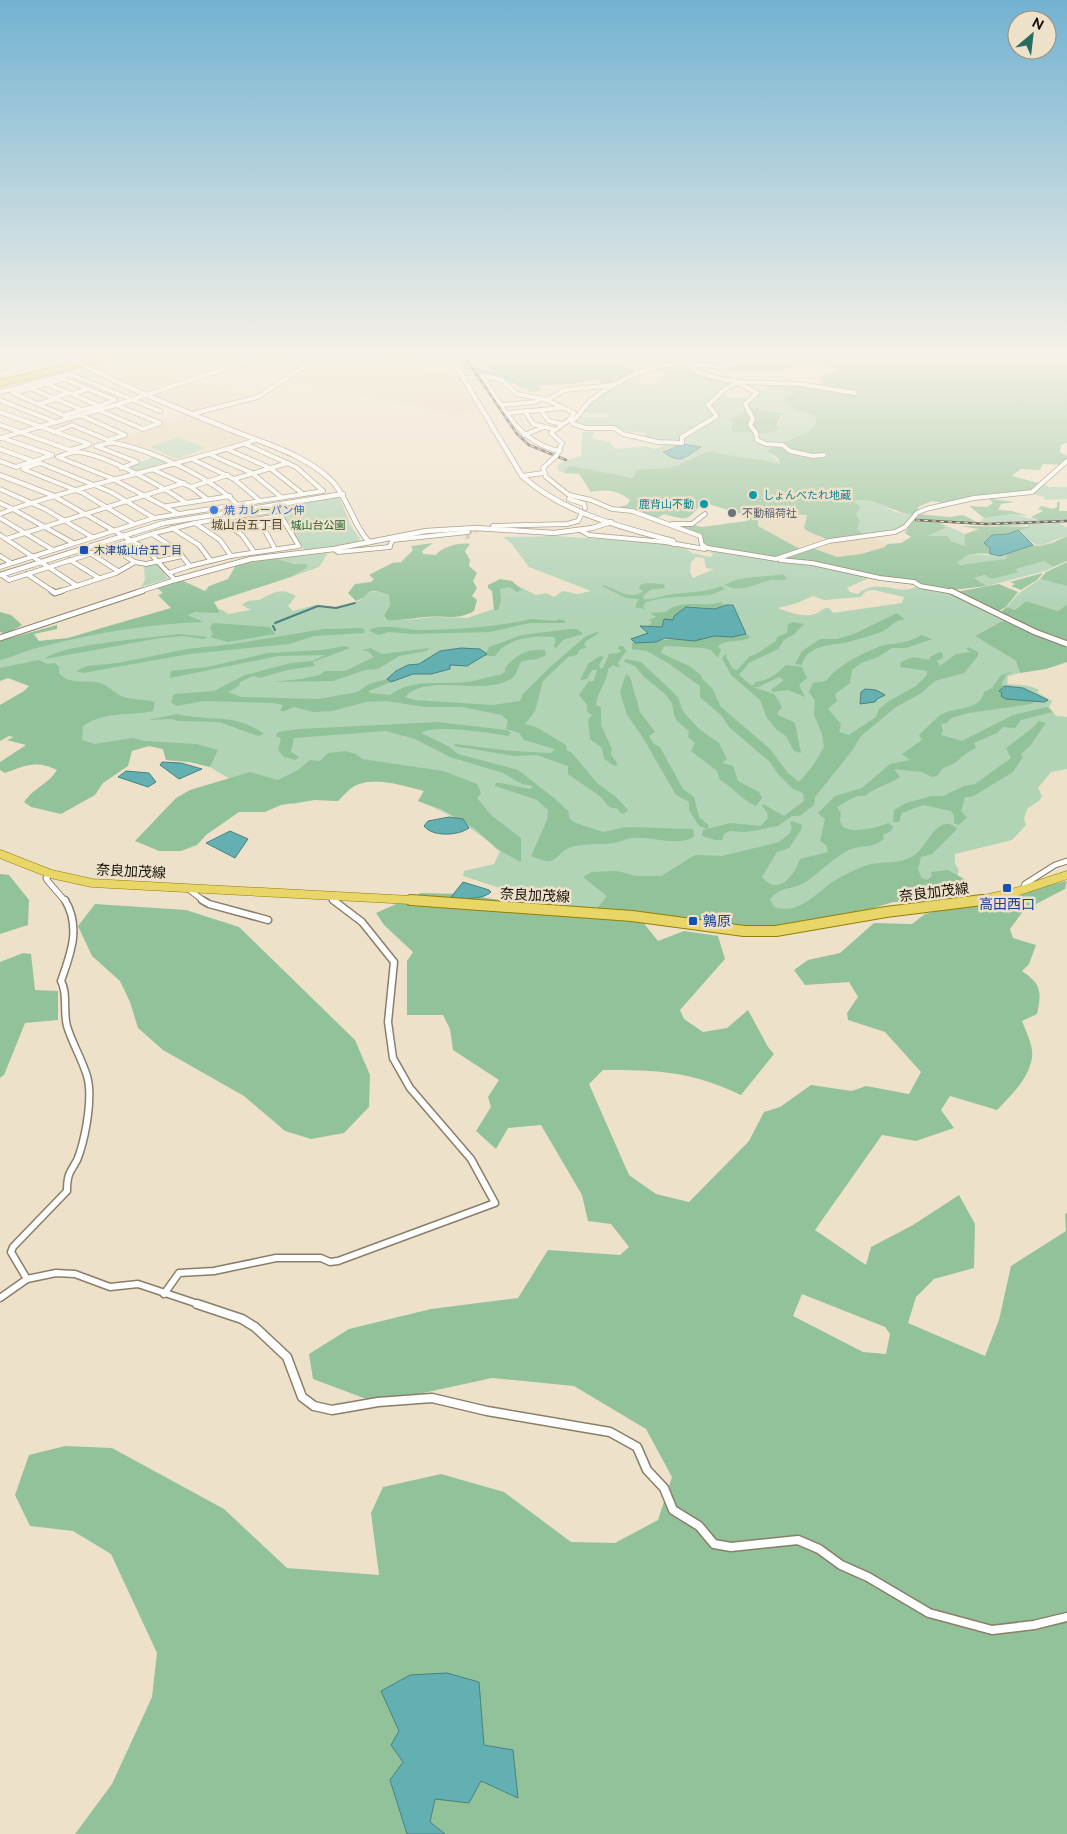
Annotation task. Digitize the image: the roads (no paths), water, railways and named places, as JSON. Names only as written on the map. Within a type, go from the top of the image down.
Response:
[{"type":"main road","name":"奈良加茂線","points":[[0,854],[51,874],[92,883],[329,894],[632,916],[714,928],[758,931],[776,931],[886,912],[971,902],[1023,889],[1067,875]]},
{"type":"street","points":[[0,461],[16,467],[52,455],[12,442]]},
{"type":"street","points":[[46,442],[70,450],[89,444],[82,442]]},
{"type":"street","points":[[121,468],[137,462],[96,446],[113,442],[172,464],[210,481],[230,496],[241,509]]},
{"type":"street","points":[[0,514],[92,483],[194,460],[252,442]]},
{"type":"street","points":[[259,442],[313,466],[331,480],[343,494],[358,530],[369,542]]},
{"type":"street","points":[[502,442],[522,476],[546,495],[611,522],[673,540],[674,544]]},
{"type":"street","points":[[536,442],[557,455]]},
{"type":"street","points":[[543,473],[543,468],[557,455],[562,443],[560,442]]},
{"type":"street","points":[[656,442],[682,442]]},
{"type":"street","points":[[761,442],[766,444],[783,445],[790,450],[813,456],[824,455]]},
{"type":"street","points":[[0,567],[154,518],[237,503],[323,491],[304,473],[288,463],[245,444]]},
{"type":"street","points":[[0,449],[33,461]]},
{"type":"street","points":[[229,450],[270,468],[303,494]]},
{"type":"street","points":[[177,513],[111,478],[58,457],[76,452],[121,468],[165,489],[185,502]]},
{"type":"street","points":[[212,455],[252,473],[281,497]]},
{"type":"street","points":[[194,460],[234,479],[259,500]]},
{"type":"street","points":[[134,524],[108,507],[72,489],[23,469],[40,463],[92,483],[154,518]]},
{"type":"street","points":[[234,479],[288,463]]},
{"type":"street","points":[[776,559],[828,541],[895,532],[906,527],[918,513],[926,509],[958,504],[974,498],[1029,493],[1037,489],[1066,464]]},
{"type":"street","points":[[152,469],[192,487],[207,499]]},
{"type":"street","points":[[522,476],[543,473]]},
{"type":"street","points":[[543,473],[564,493],[612,509],[632,510],[697,534],[701,538],[702,545]]},
{"type":"street","points":[[0,475],[52,495],[123,535],[153,554],[174,580]]},
{"type":"street","points":[[192,487],[228,476]]},
{"type":"street","points":[[6,539],[184,483]]},
{"type":"street","points":[[0,489],[32,502],[66,520],[92,537]]},
{"type":"street","points":[[564,493],[562,496],[582,504],[586,508]]},
{"type":"street","points":[[1,575],[164,523],[241,509],[343,494]]},
{"type":"street","points":[[167,506],[230,496]]},
{"type":"street","points":[[0,503],[46,526],[73,543]]},
{"type":"street","points":[[169,573],[231,556],[299,546],[273,504]]},
{"type":"street","points":[[1,575],[9,580],[172,528],[277,510]]},
{"type":"street","points":[[493,526],[567,524],[578,521],[582,513]]},
{"type":"street","points":[[670,525],[692,524],[705,514]]},
{"type":"street","points":[[227,524],[280,516]]},
{"type":"street","points":[[0,518],[53,550]]},
{"type":"street","points":[[218,519],[236,529],[254,552]]},
{"type":"street","points":[[236,529],[284,522]]},
{"type":"street","points":[[0,638],[200,571],[240,562],[334,549],[404,534],[457,528],[514,532],[582,531],[611,522]]},
{"type":"street","points":[[195,523],[220,540],[231,556]]},
{"type":"street","points":[[262,525],[276,549]]},
{"type":"street","points":[[172,528],[199,545],[211,561]]},
{"type":"street","points":[[582,531],[590,535],[690,546],[812,564],[880,578],[914,582],[920,586],[952,591],[1035,632],[1067,644]]},
{"type":"street","points":[[152,534],[182,556],[190,566]]},
{"type":"street","points":[[334,549],[338,552],[390,546],[393,540],[467,534]]},
{"type":"street","points":[[0,536],[77,586]]},
{"type":"street","points":[[690,546],[702,545],[729,552]]},
{"type":"street","points":[[110,547],[135,562],[146,564],[182,556]]},
{"type":"street","points":[[90,553],[118,571]]},
{"type":"street","points":[[0,556],[11,563]]},
{"type":"street","points":[[70,560],[98,578]]},
{"type":"street","points":[[27,574],[55,593],[118,571],[135,562]]},
{"type":"street","points":[[1023,889],[1024,884],[1045,871],[1067,861]]},
{"type":"street","points":[[27,1279],[11,1252],[18,1240],[61,1199],[66,1191],[67,1174],[80,1154],[90,1094],[87,1077],[67,1026],[64,1008],[64,986],[61,981],[76,938],[74,918],[61,895],[46,878],[51,874]]},
{"type":"street","points":[[187,888],[209,904],[239,914],[268,920]]},
{"type":"street","points":[[164,1294],[178,1273],[214,1271],[276,1258],[321,1258],[330,1262],[338,1261],[495,1203],[468,1154],[432,1114],[398,1068],[389,1044],[387,1026],[394,962],[392,956],[378,942],[362,921],[329,897],[329,894]]},
{"type":"street","points":[[0,1298],[27,1279],[56,1273],[75,1274],[110,1287],[138,1284],[164,1294],[220,1310],[242,1319],[255,1327],[287,1358],[299,1393],[306,1402],[314,1406],[332,1410],[378,1402],[432,1398],[487,1411],[610,1432],[637,1447],[647,1470],[664,1488],[673,1510],[700,1526],[714,1544],[730,1547],[798,1540],[819,1549],[841,1565],[868,1577],[929,1613],[985,1628],[1016,1628],[1067,1617]]},
{"type":"water","points":[[683,444],[701,447],[679,459],[663,452]]},
{"type":"water","points":[[1018,530],[1033,545],[1000,556],[990,554],[990,548],[984,543],[992,535],[1008,534]]},
{"type":"water","points":[[726,605],[733,605],[746,634],[732,637],[714,636],[694,641],[665,638],[656,642],[635,643],[631,639],[648,633],[640,626],[662,627],[664,619],[673,620],[674,616],[686,607],[715,609]]},
{"type":"water","points":[[461,648],[480,649],[487,654],[467,666],[450,665],[450,669],[431,674],[413,674],[391,682],[387,679],[396,671],[408,665],[419,664],[440,651]]},
{"type":"water","points":[[1005,686],[1023,688],[1048,700],[1044,702],[1006,699],[1001,696],[1002,693],[999,691]]},
{"type":"water","points":[[865,689],[876,690],[885,695],[875,702],[860,704],[861,692]]},
{"type":"water","points":[[162,762],[181,763],[202,769],[179,779],[160,765]]},
{"type":"water","points":[[126,771],[149,773],[156,782],[148,787],[118,777]]},
{"type":"water","points":[[449,817],[463,819],[469,828],[458,833],[439,834],[428,830],[424,826],[428,821]]},
{"type":"water","points":[[230,831],[248,839],[235,858],[206,843]]},
{"type":"water","points":[[463,882],[491,892],[477,898],[451,897]]},
{"type":"water","points":[[447,1673],[479,1682],[484,1745],[513,1750],[518,1798],[481,1781],[469,1803],[435,1799],[430,1822],[445,1834],[407,1834],[390,1780],[403,1762],[391,1745],[399,1731],[381,1691],[410,1675]]},
{"type":"waterway","points":[[275,623],[318,606],[336,608],[355,603]]},
{"type":"waterway","points":[[273,626],[275,630]]},
{"type":"tunnel","points":[[468,532],[483,529]]},
{"type":"tunnel","points":[[467,535],[469,540]]},
{"type":"railway","points":[[525,442],[529,445],[566,460]]},
{"type":"railway","points":[[916,520],[987,524],[1067,521]]},
{"type":"place","name":"しょんべたれ地蔵","points":[[753,495]]},
{"type":"place","name":"鹿背山不動","points":[[704,504]]},
{"type":"place","name":"焼 カレーパン伸","points":[[214,510]]},
{"type":"place","name":"不動稲荷社","points":[[732,513]]},
{"type":"place","name":"木津城山台五丁目","points":[[84,550]]},
{"type":"place","name":"高田西口","points":[[1007,888]]},
{"type":"place","name":"鶉原","points":[[693,921]]},
{"type":"district","name":"城山台五丁目","points":[[247,525]]},
{"type":"park label","name":"城山台公園","points":[[318,525]]}]
